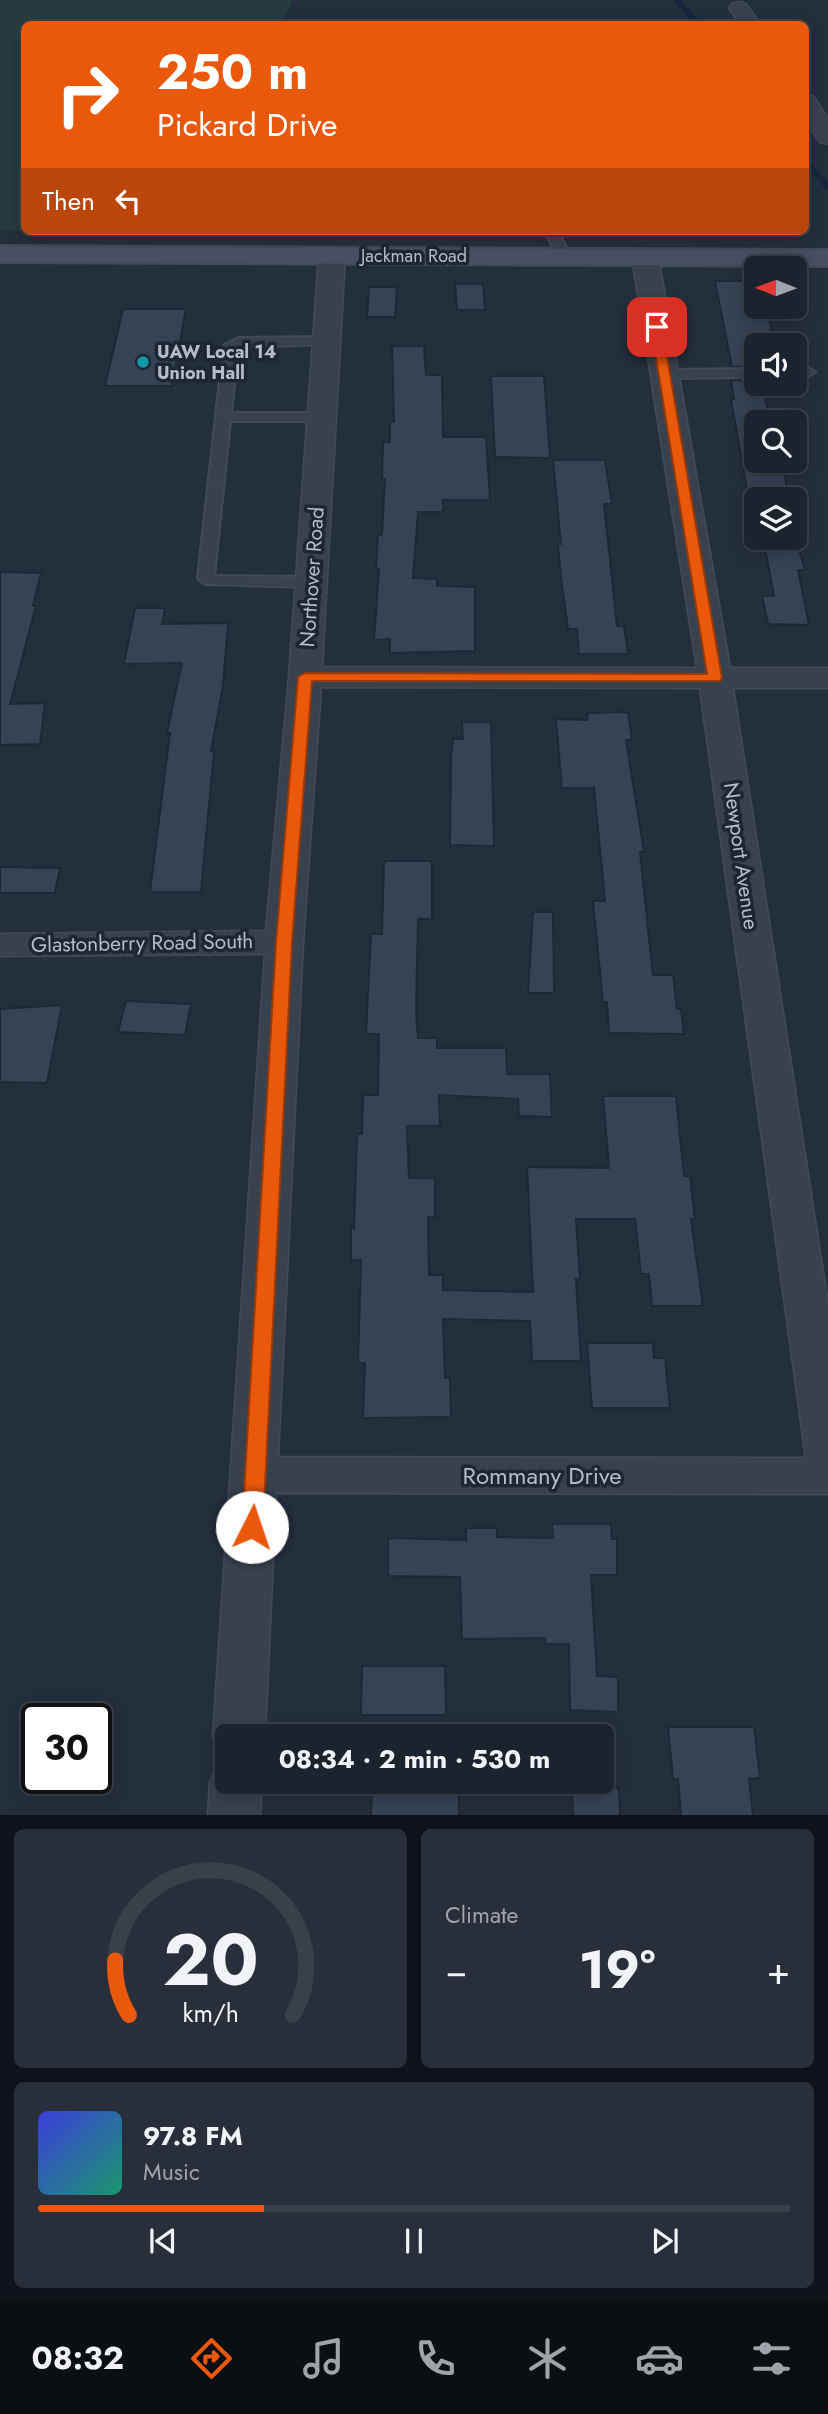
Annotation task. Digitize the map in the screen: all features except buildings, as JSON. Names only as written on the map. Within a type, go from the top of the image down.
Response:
[{"type":"main road","name":"Jackman Road","points":[[0,254],[332,256],[507,244],[564,257],[828,258]]},
{"type":"street","points":[[809,107],[828,137]]},
{"type":"street","name":"Northover Road","points":[[240,1724],[256,1475],[284,942],[305,677],[332,256]]},
{"type":"street","name":"Newport Avenue","points":[[645,257],[715,678],[828,1456]]},
{"type":"street","points":[[305,677],[828,678]]},
{"type":"street","name":"Glastonberry Road South","points":[[0,945],[284,942]]},
{"type":"street","name":"Rommany Drive","points":[[256,1475],[828,1476]]},
{"type":"street","points":[[234,1815],[235,1794]]},
{"type":"lane","points":[[554,235],[564,257]]},
{"type":"lane","points":[[311,582],[211,581],[206,578],[231,345],[239,342],[326,341]]},
{"type":"lane","points":[[664,374],[744,373]]},
{"type":"lane","points":[[223,417],[322,417]]},
{"type":"green space","points":[[0,0],[293,0],[282,21],[21,21],[21,231],[0,230]]},
{"type":"waterway","points":[[677,0],[695,21]]},
{"type":"waterway","points":[[809,166],[828,187]]},
{"type":"place","name":"UAW Local 14 Union Hall","points":[[143,362]]},
{"type":"route","points":[[252,1527],[284,942],[305,677],[715,678],[657,327]]}]
